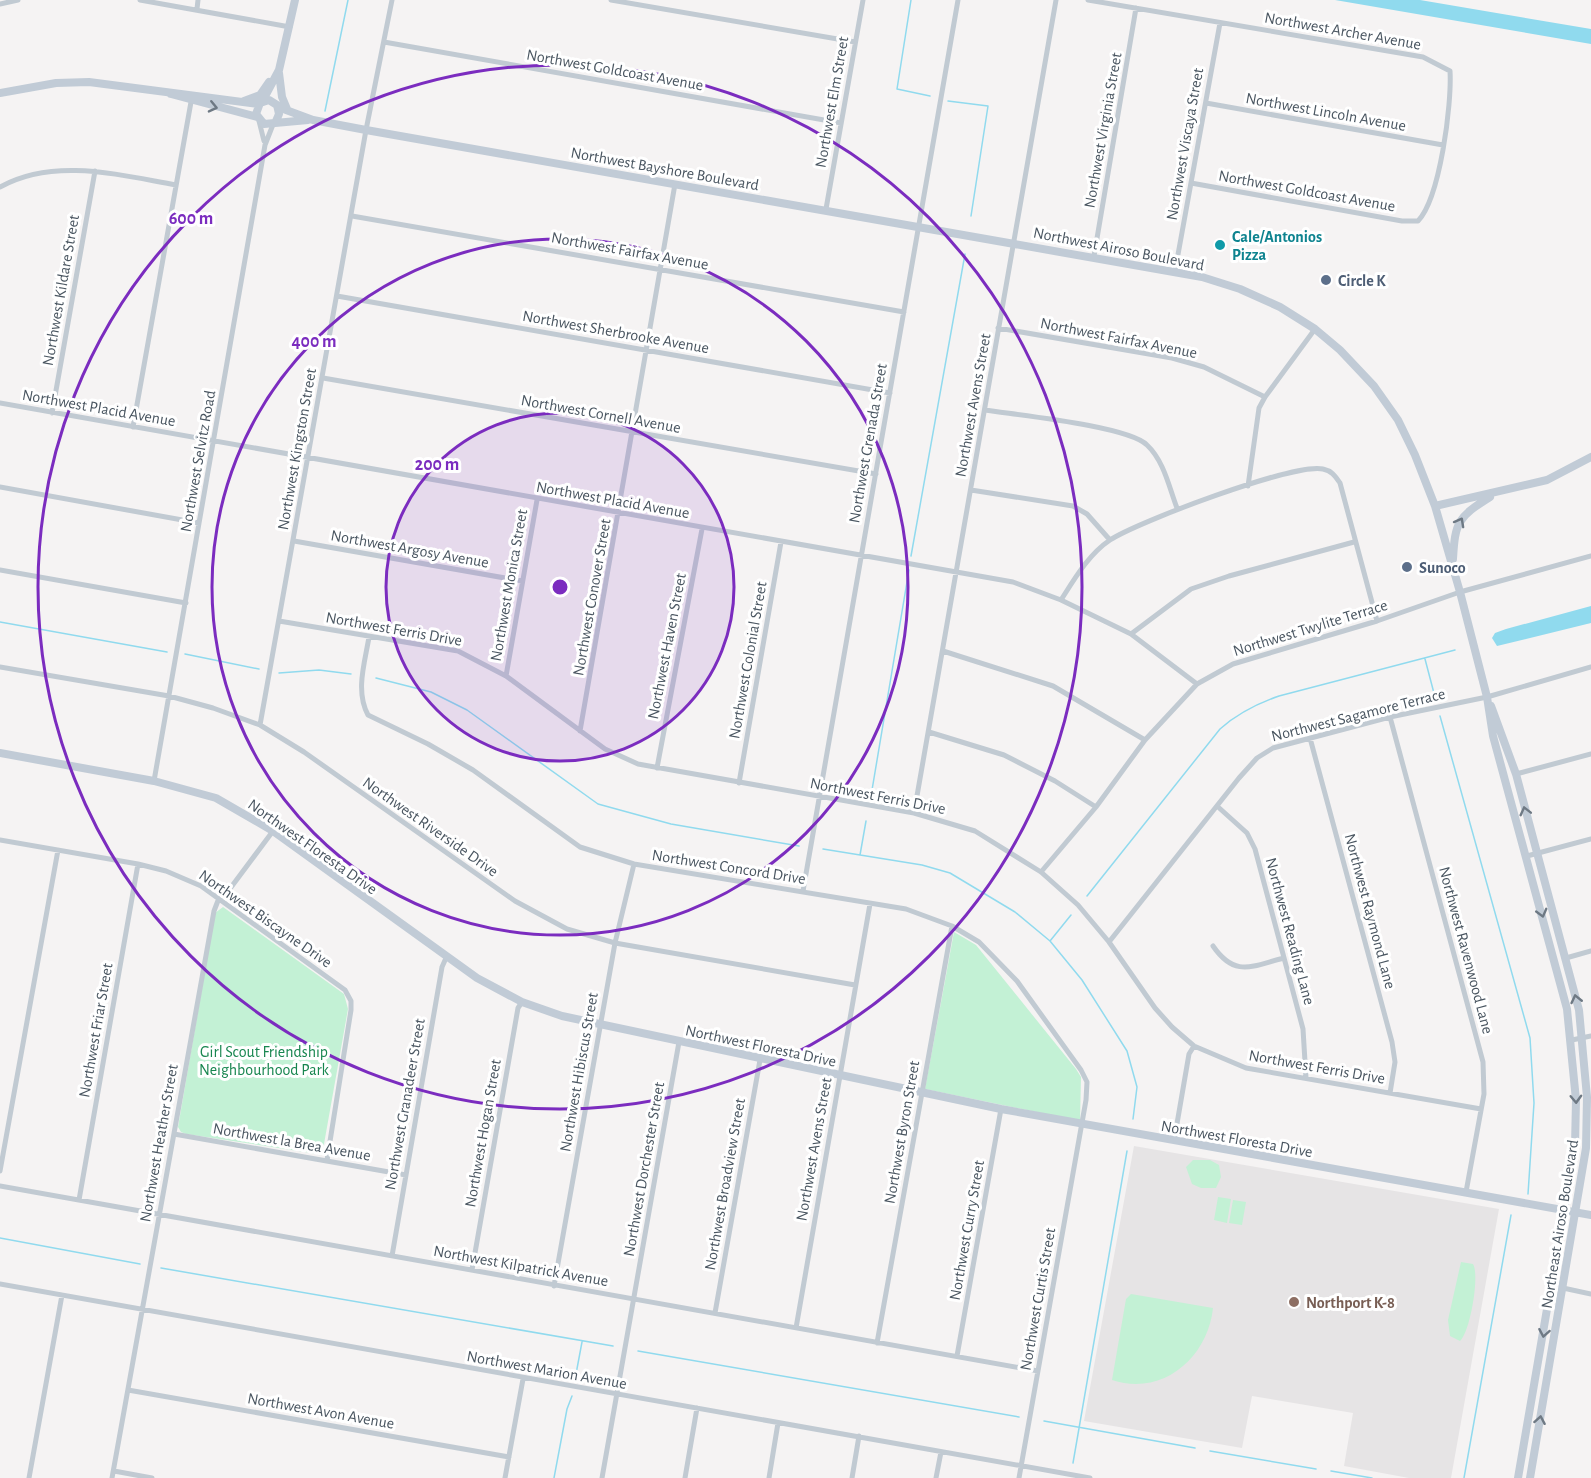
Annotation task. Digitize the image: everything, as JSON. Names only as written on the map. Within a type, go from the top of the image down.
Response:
[{"type":"main road","points":[[258,119],[255,111],[278,72],[295,0]]},
{"type":"main road","points":[[243,101],[260,95],[278,72]]},
{"type":"main road","points":[[170,94],[191,102],[258,119],[264,124],[275,121],[281,107],[278,72]]},
{"type":"main road","points":[[0,93],[56,83],[89,82],[170,94],[189,93],[243,101],[269,100],[281,107]]},
{"type":"main road","name":"Northwest Bayshore Boulevard","points":[[281,107],[313,120],[366,130],[1013,242]]},
{"type":"main road","name":"Northwest Bayshore Boulevard","points":[[275,121],[313,120]]},
{"type":"main road","name":"Northwest Airoso Boulevard","points":[[1013,242],[1175,271],[1240,289],[1280,307],[1315,329],[1359,369],[1398,420],[1435,506]]},
{"type":"main road","points":[[1435,506],[1495,494],[1547,480],[1591,457]]},
{"type":"main road","points":[[1453,566],[1457,523],[1464,514],[1495,494]]},
{"type":"main road","name":"Northeast Airoso Boulevard","points":[[1435,506],[1487,697],[1493,736],[1527,856],[1572,1040],[1576,1100],[1575,1146],[1518,1478]]},
{"type":"main road","name":"Northeast Airoso Boulevard","points":[[1487,697],[1503,734],[1516,774],[1587,1037],[1586,1148],[1530,1478]]},
{"type":"main road","name":"Northwest Floresta Drive","points":[[0,753],[154,781],[216,798],[273,831],[446,958],[522,1002],[562,1016],[760,1060],[1082,1125],[1591,1215]]},
{"type":"street","points":[[0,4],[18,0]]},
{"type":"street","points":[[140,0],[290,27]]},
{"type":"street","points":[[196,9],[198,0]]},
{"type":"street","name":"Northwest Kingston Street","points":[[260,725],[366,130],[392,0]]},
{"type":"street","points":[[611,0],[855,42]]},
{"type":"street","name":"Northwest Elm Street","points":[[826,209],[863,0]]},
{"type":"street","name":"Northwest Grenada Street","points":[[803,891],[958,0]]},
{"type":"street","name":"Northwest Avens Street","points":[[914,813],[1056,0]]},
{"type":"street","name":"Northwest Archer Avenue","points":[[1088,0],[1424,57],[1449,71],[1450,84],[1443,145]]},
{"type":"street","name":"Northwest Virginia Street","points":[[1094,256],[1136,8]]},
{"type":"street","name":"Northwest Viscaya Street","points":[[1175,271],[1220,22]]},
{"type":"street","name":"Northwest Goldcoast Avenue","points":[[384,42],[841,123]]},
{"type":"street","points":[[133,427],[191,102]]},
{"type":"street","name":"Northwest Lincoln Avenue","points":[[1206,104],[1443,145]]},
{"type":"street","name":"Northwest Selvitz Road","points":[[258,119],[265,145]]},
{"type":"street","name":"Northwest Selvitz Road","points":[[154,781],[265,145],[275,121]]},
{"type":"street","name":"Northwest Goldcoast Avenue","points":[[1191,183],[1402,221],[1418,221],[1427,212],[1433,197],[1443,145]]},
{"type":"street","points":[[0,187],[16,179],[74,169],[176,185]]},
{"type":"street","name":"Northwest Kildare Street","points":[[52,413],[95,171]]},
{"type":"street","name":"Northwest Conover Street","points":[[580,731],[620,513],[675,184]]},
{"type":"street","name":"Northwest Fairfax Avenue","points":[[352,216],[904,312]]},
{"type":"street","name":"Northwest Sherbrooke Avenue","points":[[337,296],[890,393]]},
{"type":"street","name":"Northwest Fairfax Avenue","points":[[998,328],[1172,358],[1204,367],[1264,397]]},
{"type":"street","points":[[1248,486],[1259,408],[1264,397],[1315,329]]},
{"type":"street","name":"Northwest Cornell Avenue","points":[[323,378],[876,474]]},
{"type":"street","name":"Northwest Placid Avenue","points":[[0,403],[537,500],[1013,582],[1061,600],[1131,634],[1197,684]]},
{"type":"street","points":[[985,410],[1116,432],[1138,438],[1156,455],[1177,508]]},
{"type":"street","points":[[1061,600],[1079,570],[1110,540],[1177,508],[1248,486],[1313,469],[1322,469],[1334,474],[1340,483],[1377,621]]},
{"type":"street","points":[[0,487],[200,523]]},
{"type":"street","points":[[971,490],[1073,506],[1087,514],[1110,540]]},
{"type":"street","name":"Northwest Monica Street","points":[[506,676],[537,500]]},
{"type":"street","name":"Northwest Haven Street","points":[[657,768],[702,529]]},
{"type":"street","name":"Northwest Argosy Avenue","points":[[294,541],[522,581]]},
{"type":"street","name":"Northwest Colonial Street","points":[[739,783],[781,542]]},
{"type":"street","points":[[1131,634],[1191,589],[1229,576],[1354,542]]},
{"type":"street","name":"Northwest Twylite Terrace","points":[[1041,872],[1096,807],[1145,740],[1197,684],[1233,663],[1377,621],[1460,592],[1591,556]]},
{"type":"street","points":[[0,570],[186,603]]},
{"type":"street","name":"Northwest Ferris Drive","points":[[279,621],[458,651],[506,676],[580,731],[622,758],[657,768],[914,813],[975,831],[1041,872],[1078,905],[1109,942],[1155,1008],[1194,1046],[1246,1068],[1481,1109]]},
{"type":"street","name":"Northwest Concord Drive","points":[[369,636],[361,690],[363,705],[368,715],[428,744],[473,770],[580,847],[634,864],[906,909],[952,926],[979,942],[1017,981],[1069,1050],[1087,1083],[1082,1125]]},
{"type":"street","points":[[943,651],[1053,686],[1145,740]]},
{"type":"street","name":"Northwest Riverside Drive","points":[[0,667],[169,696],[213,708],[260,725],[304,752],[515,901],[567,929],[615,943],[855,985]]},
{"type":"street","name":"Northwest Sagamore Terrace","points":[[1109,942],[1257,758],[1273,748],[1390,717],[1487,697],[1591,667]]},
{"type":"street","name":"Northwest Ravenwood Lane","points":[[1390,717],[1483,1062],[1485,1082],[1466,1192]]},
{"type":"street","points":[[929,732],[1004,755],[1096,807]]},
{"type":"street","name":"Northwest Raymond Lane","points":[[1310,738],[1392,1042],[1395,1062],[1390,1093]]},
{"type":"street","points":[[1516,774],[1591,754]]},
{"type":"street","name":"Northwest Reading Lane","points":[[1217,806],[1247,833],[1255,849],[1303,1029],[1306,1078]]},
{"type":"street","name":"Northwest Heather Street","points":[[113,1475],[214,910],[219,898],[226,894],[273,831]]},
{"type":"street","points":[[1527,856],[1591,839]]},
{"type":"street","name":"Northwest Biscayne Drive","points":[[0,840],[138,864],[166,871],[201,886],[345,990],[351,1001],[327,1160]]},
{"type":"street","points":[[0,1171],[57,850]]},
{"type":"street","name":"Northwest Friar Street","points":[[79,1200],[138,864]]},
{"type":"street","name":"Northwest Hibiscus Street","points":[[554,1286],[615,943],[634,864]]},
{"type":"street","name":"Northwest Avens Street","points":[[796,1328],[870,904]]},
{"type":"street","name":"Northwest Byron Street","points":[[877,1343],[952,926]]},
{"type":"street","points":[[1214,946],[1225,961],[1237,968],[1246,968],[1284,958]]},
{"type":"street","points":[[1566,958],[1591,951]]},
{"type":"street","name":"Northwest Granadeer Street","points":[[392,1256],[442,967],[446,958]]},
{"type":"street","name":"Northwest Hogan Street","points":[[472,1270],[518,1008],[522,1002]]},
{"type":"street","points":[[1572,1040],[1587,1037]]},
{"type":"street","name":"Northwest Dorchester Street","points":[[602,1478],[679,1042]]},
{"type":"street","points":[[1174,1141],[1189,1054],[1194,1046]]},
{"type":"street","name":"Northwest Broadview Street","points":[[715,1314],[760,1060]]},
{"type":"street","name":"Northwest Curry Street","points":[[957,1356],[1001,1109]]},
{"type":"street","name":"Northwest Curtis Street","points":[[1019,1478],[1082,1125]]},
{"type":"street","name":"Northwest la Brea Avenue","points":[[174,1134],[406,1175]]},
{"type":"street","name":"Northwest Kilpatrick Avenue","points":[[0,1186],[1038,1371]]},
{"type":"street","name":"Northwest Marion Avenue","points":[[0,1284],[523,1379],[1090,1478]]},
{"type":"street","points":[[1563,1288],[1591,1293]]},
{"type":"street","points":[[29,1478],[62,1295]]},
{"type":"street","points":[[505,1478],[523,1379]]},
{"type":"street","name":"Northwest Avon Avenue","points":[[128,1390],[509,1457]]},
{"type":"street","points":[[685,1478],[697,1408]]},
{"type":"street","points":[[769,1478],[778,1423]]},
{"type":"street","points":[[852,1478],[859,1436]]},
{"type":"street","points":[[936,1478],[941,1452]]},
{"type":"street","points":[[113,1475],[152,1478]]},
{"type":"shaded area","name":"Northport K-8","points":[[1134,1146],[1499,1209],[1451,1478],[1409,1478],[1344,1466],[1353,1413],[1252,1396],[1242,1448],[1084,1421]]},
{"type":"green space","name":"Girl Scout Friendship Neighbourhood Park","points":[[223,907],[344,994],[348,1009],[324,1144],[318,1154],[186,1134],[178,1127],[215,913]]},
{"type":"green space","points":[[954,932],[976,945],[1076,1069],[1081,1077],[1080,1121],[925,1089]]},
{"type":"green space","points":[[1193,1160],[1210,1160],[1219,1165],[1221,1177],[1216,1188],[1201,1188],[1192,1184],[1186,1167]]},
{"type":"green space","points":[[1218,1197],[1231,1199],[1227,1223],[1214,1220]]},
{"type":"green space","points":[[1233,1200],[1246,1202],[1242,1225],[1229,1223]]},
{"type":"green space","points":[[1461,1262],[1473,1264],[1475,1291],[1467,1327],[1460,1341],[1450,1336],[1448,1320]]},
{"type":"green space","points":[[1131,1294],[1213,1308],[1209,1326],[1192,1357],[1180,1369],[1165,1378],[1149,1383],[1131,1384],[1112,1380],[1126,1299]]},
{"type":"water","points":[[1335,0],[1420,0],[1591,29],[1591,44]]},
{"type":"water","points":[[1591,606],[1591,623],[1497,646],[1492,638],[1495,633],[1506,629]]},
{"type":"waterway","points":[[325,111],[348,0]]},
{"type":"waterway","points":[[911,0],[897,89],[930,96]]},
{"type":"waterway","points":[[948,101],[988,106],[971,216]]},
{"type":"waterway","points":[[911,556],[965,254]]},
{"type":"waterway","points":[[871,796],[909,570]]},
{"type":"waterway","points":[[0,622],[167,652]]},
{"type":"waterway","points":[[1087,896],[1220,729],[1234,718],[1279,696],[1455,650]]},
{"type":"waterway","points":[[185,654],[259,669]]},
{"type":"waterway","points":[[1425,659],[1435,697]]},
{"type":"waterway","points":[[279,673],[319,670],[351,674]]},
{"type":"waterway","points":[[376,678],[431,692],[467,710],[598,804],[671,824],[799,846]]},
{"type":"waterway","points":[[1440,716],[1530,1038],[1534,1103],[1528,1194]]},
{"type":"waterway","points":[[860,855],[866,821]]},
{"type":"waterway","points":[[823,849],[922,865],[950,873],[1015,912],[1050,941],[1082,980],[1127,1051],[1137,1087],[1133,1119]]},
{"type":"waterway","points":[[1050,941],[1071,915]]},
{"type":"waterway","points":[[1073,1463],[1127,1151]]},
{"type":"waterway","points":[[1464,1478],[1511,1215]]},
{"type":"waterway","points":[[0,1238],[140,1264]]},
{"type":"waterway","points":[[161,1268],[613,1346]]},
{"type":"waterway","points":[[576,1374],[582,1342]]},
{"type":"waterway","points":[[638,1351],[1019,1417]]},
{"type":"waterway","points":[[554,1478],[567,1409],[572,1396]]},
{"type":"waterway","points":[[1044,1421],[1195,1448]]},
{"type":"waterway","points":[[1210,1451],[1316,1469]]},
{"type":"waterway","points":[[1331,1471],[1372,1478]]},
{"type":"place","name":"Cale/Antonios Pizza","points":[[1220,245]]},
{"type":"place","name":"Circle K","points":[[1326,280]]},
{"type":"place","name":"Sunoco","points":[[1407,567]]},
{"type":"place","name":"Northport K-8","points":[[1294,1302]]}]
